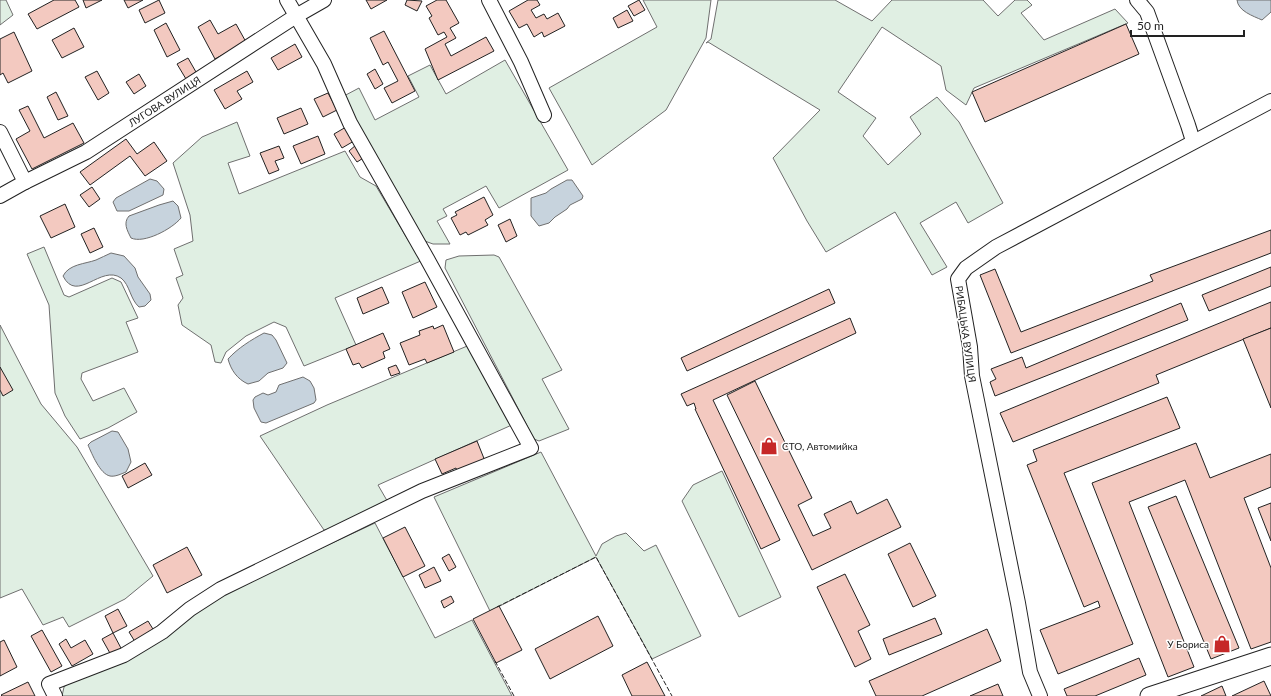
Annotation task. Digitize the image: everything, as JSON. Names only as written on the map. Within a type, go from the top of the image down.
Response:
[{"type":"street","points":[[55,696],[49,684],[124,655],[162,632],[190,609],[221,589],[422,491],[531,448],[425,255],[350,123],[324,64],[287,0]]},
{"type":"street","name":"ЛУГОВА ВУЛИЦЯ","points":[[0,196],[86,152],[296,16],[324,0]]},
{"type":"street","points":[[489,0],[521,62],[544,116]]},
{"type":"street","points":[[1137,0],[1147,12],[1193,141]]},
{"type":"street","name":"РИБАЦЬКА ВУЛИЦЯ","points":[[1040,696],[1030,672],[972,376],[970,347],[958,279],[966,268],[996,246],[1271,101]]},
{"type":"street","points":[[0,132],[25,182]]},
{"type":"street","points":[[1149,696],[1271,656]]},
{"type":"green space","points":[[0,0],[6,0],[13,15],[0,25]]},
{"type":"green space","points":[[643,0],[711,0],[706,38],[666,110],[592,165],[549,88],[657,27]]},
{"type":"green space","points":[[718,0],[835,0],[872,21],[892,0],[983,0],[998,16],[1015,0],[1027,0],[1032,5],[1021,13],[1044,40],[1115,9],[1128,23],[974,88],[966,105],[946,90],[941,66],[882,27],[838,92],[876,118],[863,136],[888,165],[921,134],[910,117],[937,97],[959,122],[1003,203],[968,223],[956,202],[920,223],[947,267],[932,275],[895,212],[826,252],[807,221],[773,158],[820,110],[708,42],[706,43],[711,39]]},
{"type":"green space","points":[[505,60],[568,170],[499,208],[486,186],[443,209],[447,216],[437,221],[450,244],[433,244],[422,240],[342,97],[359,88],[375,120],[419,97],[408,76],[430,65],[446,94]]},
{"type":"green space","points":[[237,122],[250,156],[228,163],[239,194],[345,151],[360,177],[376,186],[408,240],[423,260],[335,298],[356,345],[304,366],[286,327],[274,322],[246,336],[226,352],[221,363],[215,362],[211,345],[182,325],[178,305],[183,298],[176,278],[183,275],[174,249],[193,241],[190,215],[173,163],[202,137]]},
{"type":"green space","points":[[44,247],[64,295],[69,297],[112,278],[121,282],[138,318],[126,322],[138,352],[82,373],[81,379],[93,401],[124,388],[137,412],[108,428],[80,439],[65,416],[55,393],[49,305],[27,254]]},
{"type":"green space","points":[[494,255],[499,257],[562,370],[542,379],[569,429],[539,441],[534,439],[445,268],[446,260],[459,256]]},
{"type":"green space","points":[[0,325],[41,404],[77,447],[153,576],[125,599],[69,627],[63,617],[43,625],[22,589],[0,598]]},
{"type":"green space","points":[[472,344],[514,424],[378,485],[389,504],[331,531],[324,530],[260,436],[327,405]]},
{"type":"green space","points":[[541,452],[596,556],[602,544],[616,536],[626,533],[644,551],[656,545],[701,636],[652,659],[596,557],[490,611],[434,497]]},
{"type":"green space","points":[[722,471],[781,597],[739,617],[682,501],[693,485]]},
{"type":"green space","points":[[375,523],[435,638],[472,620],[512,696],[62,696],[64,687],[72,680],[225,593]]},
{"type":"shaded area","points":[[1237,0],[1271,0],[1271,12],[1262,20],[1243,10],[1238,4]]},
{"type":"shaded area","points":[[150,179],[157,181],[164,189],[163,195],[129,211],[117,211],[113,202],[116,198]]},
{"type":"shaded area","points":[[567,180],[572,180],[583,196],[582,199],[570,205],[549,223],[539,226],[531,216],[531,198],[546,193]]},
{"type":"shaded area","points":[[173,201],[178,206],[181,218],[177,222],[165,231],[150,237],[143,239],[131,238],[126,224],[129,216]]},
{"type":"shaded area","points":[[111,253],[124,256],[135,268],[138,277],[150,294],[151,300],[145,306],[139,307],[124,281],[113,275],[105,276],[82,285],[75,286],[69,284],[63,276],[73,267],[96,260]]},
{"type":"shaded area","points":[[264,333],[272,335],[276,340],[287,363],[283,368],[268,373],[259,381],[248,384],[235,374],[228,359],[245,344]]},
{"type":"shaded area","points":[[303,377],[310,381],[314,388],[316,400],[314,403],[266,423],[261,422],[254,408],[253,400],[255,397],[263,393],[268,395],[276,392],[279,385]]},
{"type":"shaded area","points":[[112,431],[118,432],[128,449],[131,462],[126,472],[110,476],[103,472],[100,468],[88,445]]},
{"type":"building","points":[[54,0],[75,0],[79,7],[37,29],[28,14]]},
{"type":"building","points":[[83,0],[102,0],[86,8]]},
{"type":"building","points":[[124,0],[143,0],[128,8]]},
{"type":"building","points":[[159,0],[165,13],[145,23],[139,10]]},
{"type":"building","points":[[366,0],[387,0],[371,9]]},
{"type":"building","points":[[407,0],[422,1],[417,11],[405,5]]},
{"type":"building","points":[[437,0],[446,0],[459,23],[450,28],[456,38],[445,44],[451,56],[486,37],[494,51],[438,80],[425,49],[447,37],[444,32],[438,35],[429,18],[432,16],[426,6]]},
{"type":"building","points":[[528,0],[537,0],[540,5],[531,10],[536,18],[544,14],[547,19],[558,13],[565,26],[544,37],[542,32],[534,37],[527,24],[519,28],[509,11]]},
{"type":"building","points":[[639,0],[645,10],[634,16],[628,6]]},
{"type":"building","points":[[627,10],[633,21],[618,28],[613,18]]},
{"type":"building","points":[[210,20],[218,34],[236,24],[246,42],[215,59],[198,27]]},
{"type":"building","points":[[166,23],[180,50],[167,57],[154,30]]},
{"type":"building","points":[[1126,24],[1139,54],[985,122],[972,92]]},
{"type":"building","points":[[74,28],[84,47],[62,58],[52,40]]},
{"type":"building","points":[[384,31],[415,91],[392,103],[384,88],[398,81],[388,62],[383,65],[370,38]]},
{"type":"building","points":[[14,32],[32,71],[8,83],[3,73],[0,75],[0,39]]},
{"type":"building","points":[[295,44],[302,57],[278,70],[271,58]]},
{"type":"building","points":[[188,58],[196,72],[186,79],[177,64]]},
{"type":"building","points":[[375,69],[383,84],[375,89],[367,74]]},
{"type":"building","points":[[97,71],[109,93],[98,100],[85,77]]},
{"type":"building","points":[[247,71],[253,82],[237,91],[242,99],[225,109],[214,90]]},
{"type":"building","points":[[139,74],[146,86],[134,94],[126,82]]},
{"type":"building","points":[[56,92],[68,116],[58,120],[47,97]]},
{"type":"building","points":[[328,93],[337,110],[323,117],[314,99]]},
{"type":"building","points":[[28,106],[44,138],[73,123],[84,143],[32,169],[16,139],[30,131],[19,110]]},
{"type":"building","points":[[301,108],[308,124],[284,134],[277,118]]},
{"type":"building","points":[[346,127],[354,141],[342,148],[334,134]]},
{"type":"building","points":[[318,136],[325,154],[301,164],[293,146]]},
{"type":"building","points":[[126,139],[137,154],[154,142],[167,161],[145,176],[130,156],[90,185],[80,172]]},
{"type":"building","points":[[356,145],[365,157],[357,162],[349,151]]},
{"type":"building","points":[[279,146],[284,158],[275,161],[279,170],[269,174],[260,153]]},
{"type":"building","points":[[92,187],[100,199],[89,207],[80,195]]},
{"type":"building","points":[[484,197],[493,215],[485,220],[488,225],[468,235],[466,232],[460,235],[451,218],[457,215],[455,212]]},
{"type":"building","points":[[65,204],[75,227],[51,238],[40,216]]},
{"type":"building","points":[[510,219],[517,236],[506,242],[498,225]]},
{"type":"building","points":[[94,228],[103,247],[90,253],[81,234]]},
{"type":"building","points":[[1271,230],[1271,253],[1011,353],[980,275],[995,269],[1021,332],[1153,281],[1150,275]]},
{"type":"building","points":[[1271,267],[1271,286],[1209,311],[1202,295]]},
{"type":"building","points":[[425,282],[437,307],[413,318],[402,292]]},
{"type":"building","points":[[382,287],[389,303],[363,314],[357,298]]},
{"type":"building","points":[[829,289],[835,303],[687,371],[681,358]]},
{"type":"building","points":[[1271,302],[1271,328],[1156,375],[1159,383],[1013,442],[1000,413]]},
{"type":"building","points":[[1181,303],[1188,320],[995,396],[990,382],[996,379],[991,369],[1022,357],[1026,368]]},
{"type":"building","points":[[850,318],[856,333],[713,400],[780,540],[761,549],[695,409],[694,403],[687,406],[681,394]]},
{"type":"building","points":[[443,325],[454,352],[427,363],[425,359],[409,365],[400,343],[420,335],[419,331],[433,326],[434,329]]},
{"type":"building","points":[[1271,328],[1271,408],[1243,339]]},
{"type":"building","points":[[383,333],[390,349],[383,352],[385,358],[362,368],[359,363],[353,365],[346,349]]},
{"type":"building","points":[[396,365],[400,373],[391,376],[388,368]]},
{"type":"building","points":[[0,367],[13,390],[3,396],[0,390]]},
{"type":"building","name":"СТО, Автомийка","points":[[755,381],[812,498],[798,505],[813,536],[831,528],[824,514],[851,501],[857,514],[887,499],[901,527],[812,570],[727,395]]},
{"type":"building","points":[[1167,397],[1180,428],[1064,473],[1133,644],[1058,674],[1040,630],[1100,607],[1098,601],[1084,607],[1027,465],[1037,461],[1033,450]]},
{"type":"building","points":[[477,441],[485,461],[458,473],[456,468],[442,474],[435,459]]},
{"type":"building","points":[[1196,443],[1210,478],[1271,454],[1271,487],[1244,498],[1271,568],[1271,642],[1251,649],[1185,480],[1129,502],[1194,667],[1168,677],[1092,483]]},
{"type":"building","points":[[145,463],[152,475],[128,488],[122,476]]},
{"type":"building","points":[[1176,496],[1239,648],[1211,659],[1148,507]]},
{"type":"building","points":[[1271,503],[1271,541],[1258,508]]},
{"type":"building","points":[[405,527],[425,566],[403,577],[383,538]]},
{"type":"building","points":[[910,543],[936,596],[913,607],[888,554]]},
{"type":"building","points":[[187,547],[202,575],[167,593],[153,565]]},
{"type":"building","points":[[449,554],[456,567],[449,571],[442,558]]},
{"type":"building","points":[[434,567],[441,581],[425,588],[419,575]]},
{"type":"building","points":[[845,574],[870,625],[858,631],[871,659],[855,667],[817,587]]},
{"type":"building","points":[[451,596],[454,602],[444,608],[441,601]]},
{"type":"building","points":[[499,606],[522,650],[496,663],[473,619]]},
{"type":"building","points":[[118,609],[127,626],[113,633],[105,616]]},
{"type":"building","points":[[598,616],[613,646],[550,679],[535,649]]},
{"type":"building","points":[[935,618],[942,634],[889,655],[883,639]]},
{"type":"building","points":[[148,621],[156,634],[137,645],[129,632]]},
{"type":"building","points":[[987,629],[1001,661],[922,696],[876,696],[869,681]]},
{"type":"building","points":[[42,630],[62,666],[51,672],[31,636]]},
{"type":"building","points":[[113,633],[122,650],[111,655],[102,639]]},
{"type":"building","points":[[66,639],[71,648],[85,640],[93,654],[72,666],[59,644]]},
{"type":"building","points":[[4,640],[17,667],[0,676],[0,642]]},
{"type":"building","points":[[1139,658],[1146,675],[1095,696],[1067,696],[1064,689]]},
{"type":"building","points":[[647,662],[665,696],[632,696],[622,675]]},
{"type":"building","points":[[1264,681],[1271,696],[1232,696]]},
{"type":"building","points":[[28,682],[35,696],[1,695]]},
{"type":"building","points":[[998,684],[1003,696],[970,696]]},
{"type":"building","points":[[1222,686],[1226,696],[1201,696]]},
{"type":"fence","points":[[497,607],[596,557],[672,696]]},
{"type":"fence","points":[[495,661],[514,696]]},
{"type":"place","name":"СТО, Автомийка","points":[[769,446]]},
{"type":"place","name":"У Бориса","points":[[1222,644]]}]
